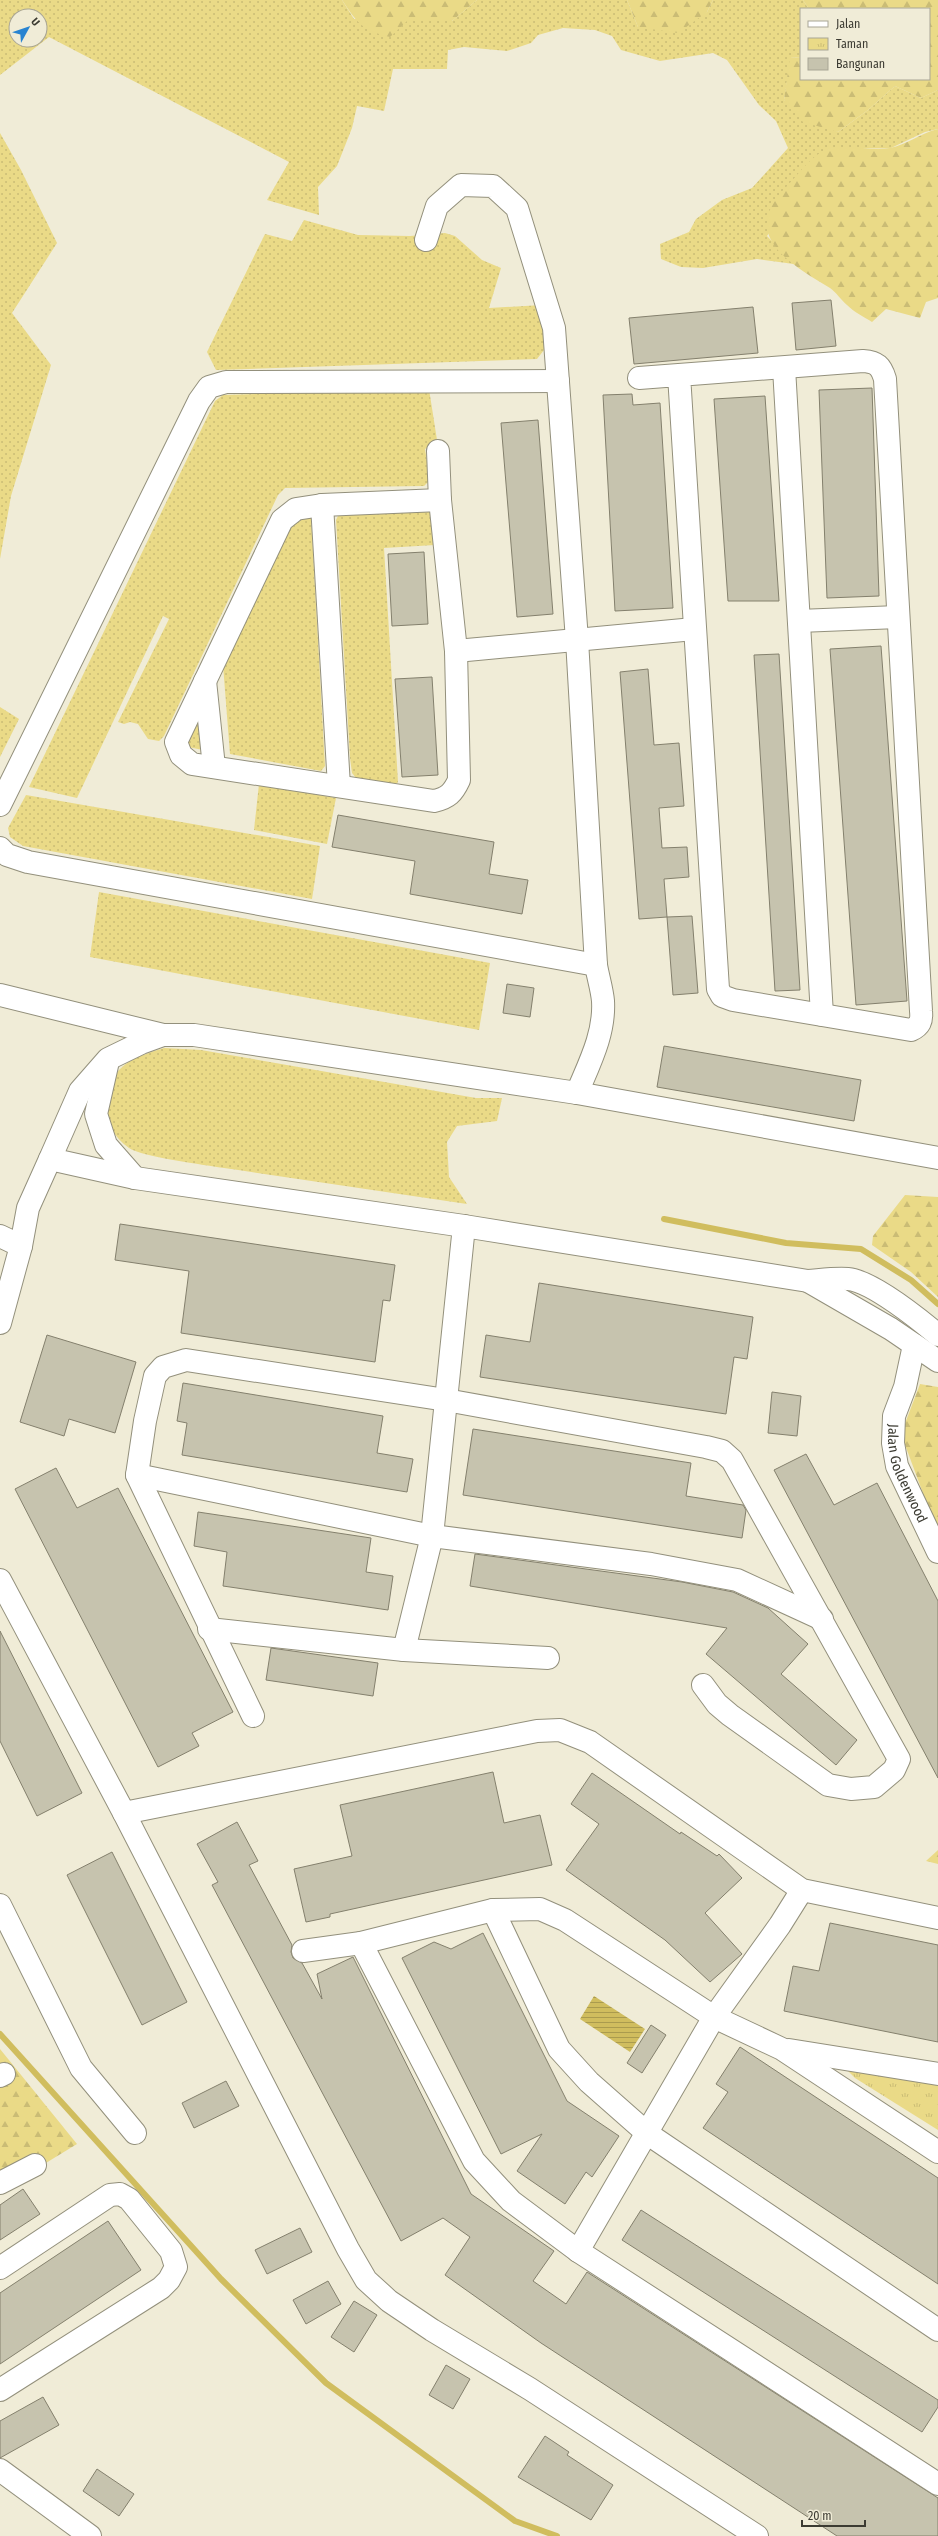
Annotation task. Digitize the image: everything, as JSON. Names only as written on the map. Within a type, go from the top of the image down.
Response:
[{"type":"street","points":[[426,240],[437,206],[460,185],[493,186],[517,208],[554,328],[577,640],[596,965],[603,1001],[602,1022],[598,1042],[577,1093]]},
{"type":"street","points":[[638,378],[863,361],[875,362],[882,368],[885,379],[922,1020],[918,1027],[911,1030],[733,1000],[722,996],[718,989],[679,375]]},
{"type":"street","points":[[784,368],[822,1015]]},
{"type":"street","points":[[0,805],[199,401],[209,387],[226,382],[558,382]]},
{"type":"street","points":[[438,451],[440,500],[456,651],[459,780],[454,791],[445,799],[434,801],[192,764],[181,755],[176,742],[282,520],[296,509],[322,505],[440,500]]},
{"type":"street","points":[[322,505],[339,786]]},
{"type":"street","points":[[799,621],[898,617]]},
{"type":"street","points":[[456,651],[694,629]]},
{"type":"street","points":[[205,681],[214,767]]},
{"type":"street","points":[[0,848],[6,855],[28,862],[596,965]]},
{"type":"street","points":[[0,994],[162,1036],[194,1035],[577,1093],[938,1158]]},
{"type":"street","points":[[0,1323],[21,1246],[28,1208],[80,1091],[108,1060],[141,1043],[162,1036]]},
{"type":"street","points":[[108,1060],[96,1114],[106,1145],[135,1178]]},
{"type":"street","points":[[50,1159],[135,1178],[464,1226],[808,1281],[849,1279],[871,1288],[904,1308],[938,1335]]},
{"type":"street","points":[[404,1650],[432,1536],[464,1226]]},
{"type":"street","points":[[0,1236],[21,1246]]},
{"type":"street","points":[[808,1281],[864,1313],[938,1361]]},
{"type":"street","name":"Jalan Goldenwood","points":[[914,1345],[905,1387],[894,1416],[893,1442],[897,1466],[938,1552]]},
{"type":"street","points":[[253,1716],[209,1629],[137,1475],[145,1421],[155,1376],[163,1367],[186,1360],[446,1400],[722,1451],[732,1460],[822,1618],[899,1759],[894,1770],[874,1787],[851,1789],[828,1785],[730,1715],[717,1704],[703,1685]]},
{"type":"street","points":[[137,1475],[432,1536],[651,1564],[737,1580],[822,1618]]},
{"type":"street","points":[[0,1580],[124,1813],[348,2249],[366,2280],[389,2301],[432,2330],[530,2389],[757,2536]]},
{"type":"street","points":[[209,1629],[404,1650],[548,1658]]},
{"type":"street","points":[[124,1813],[537,1731],[560,1730],[590,1742],[802,1890],[938,1918]]},
{"type":"street","points":[[578,2251],[648,2134],[714,2017],[780,1925],[802,1890]]},
{"type":"street","points":[[0,1905],[81,2068],[136,2133]]},
{"type":"street","points":[[303,1951],[361,1943],[493,1910],[540,1909],[566,1920],[714,2017],[782,2049],[938,2152]]},
{"type":"street","points":[[493,1910],[559,2049],[589,2082],[648,2134],[938,2330]]},
{"type":"street","points":[[361,1943],[474,2161],[511,2201],[578,2251],[938,2484]]},
{"type":"street","points":[[782,2049],[938,2074]]},
{"type":"street","points":[[0,2183],[35,2165]]},
{"type":"street","points":[[0,2268],[110,2195],[120,2194],[129,2199],[171,2251],[176,2267],[170,2280],[161,2288],[0,2390]]},
{"type":"street","points":[[0,2470],[90,2536]]},
{"type":"green space","points":[[0,0],[342,0],[354,19],[452,21],[477,0],[627,0],[638,27],[707,12],[713,0],[803,0],[808,8],[800,8],[800,58],[791,57],[784,100],[838,132],[868,110],[895,86],[921,98],[938,90],[938,129],[925,132],[891,148],[829,149],[767,236],[794,264],[757,259],[703,268],[681,267],[661,259],[660,244],[689,232],[696,219],[722,200],[752,188],[788,148],[776,121],[759,105],[727,60],[713,53],[660,61],[621,50],[612,36],[595,30],[563,28],[538,35],[531,43],[507,51],[464,47],[448,50],[447,69],[393,69],[384,111],[357,106],[352,128],[337,166],[318,187],[319,215],[267,200],[289,162],[48,38],[48,8],[8,8],[8,48],[35,48],[0,75]]},
{"type":"green space","points":[[342,0],[477,0],[452,21],[407,21],[390,37],[367,29],[352,15]]},
{"type":"green space","points":[[627,0],[713,0],[707,12],[678,33],[638,27]]},
{"type":"green space","points":[[803,0],[938,0],[938,90],[921,98],[895,86],[868,110],[838,132],[803,122],[784,100],[790,57],[800,58],[800,80],[930,80],[930,8],[808,8]]},
{"type":"green space","points":[[938,129],[938,298],[926,302],[920,318],[886,309],[872,322],[850,308],[830,288],[798,268],[785,257],[774,245],[768,232],[767,218],[774,202],[788,185],[812,159],[823,151],[844,147],[875,149],[890,148]]},
{"type":"green space","points":[[0,133],[21,170],[57,243],[12,313],[51,365],[11,496],[0,559]]},
{"type":"green space","points":[[304,220],[358,235],[410,236],[445,233],[455,236],[482,260],[501,268],[489,308],[542,305],[544,350],[537,359],[216,370],[207,352],[265,234],[292,241]]},
{"type":"green space","points":[[429,389],[437,440],[425,449],[430,480],[424,486],[285,488],[278,495],[164,736],[159,741],[148,739],[138,724],[130,722],[124,724],[118,722],[169,619],[163,616],[77,798],[29,787],[215,401],[223,395]]},
{"type":"green space","points":[[430,511],[433,516],[435,545],[384,548],[398,782],[395,785],[356,778],[352,773],[350,758],[336,520],[340,512]]},
{"type":"green space","points":[[311,516],[325,766],[321,771],[230,754],[223,665],[294,520]]},
{"type":"green space","points":[[0,707],[19,719],[0,757]]},
{"type":"green space","points":[[199,711],[203,750],[188,747],[186,745]]},
{"type":"green space","points":[[259,784],[336,798],[327,844],[254,830]]},
{"type":"green space","points":[[26,795],[320,846],[312,899],[23,846],[10,837],[8,828]]},
{"type":"green space","points":[[99,892],[490,963],[479,1030],[90,957]]},
{"type":"green space","points":[[164,1048],[201,1050],[476,1098],[502,1098],[497,1121],[457,1126],[447,1142],[449,1177],[467,1204],[189,1163],[147,1154],[129,1148],[115,1135],[108,1119],[107,1102],[111,1084],[115,1076],[126,1064],[133,1060]]},
{"type":"green space","points":[[905,1195],[938,1197],[938,1297],[911,1272],[872,1245],[873,1236]]},
{"type":"green space","points":[[920,1384],[938,1387],[938,1526],[927,1504],[901,1434]]},
{"type":"green space","points":[[938,1850],[938,1864],[926,1861]]},
{"type":"green space","points":[[0,2049],[77,2144],[0,2191]]},
{"type":"green space","points":[[848,2071],[938,2084],[938,2130],[855,2078]]},
{"type":"shaded area","points":[[594,1996],[645,2029],[630,2052],[580,2019]]},
{"type":"building","points":[[831,300],[836,346],[796,350],[792,303]]},
{"type":"building","points":[[753,307],[758,353],[634,364],[629,318]]},
{"type":"building","points":[[872,388],[879,596],[827,598],[819,390]]},
{"type":"building","points":[[632,394],[633,405],[660,403],[673,608],[615,611],[603,395]]},
{"type":"building","points":[[765,396],[779,601],[728,601],[714,399]]},
{"type":"building","points":[[538,420],[553,614],[517,617],[501,423]]},
{"type":"building","points":[[424,552],[428,624],[392,626],[388,554]]},
{"type":"building","points":[[881,646],[907,1001],[856,1005],[830,649]]},
{"type":"building","points":[[779,654],[800,990],[775,991],[754,655]]},
{"type":"building","points":[[648,669],[654,745],[679,743],[684,806],[659,808],[662,848],[687,847],[689,877],[664,879],[667,917],[639,919],[620,672]]},
{"type":"building","points":[[432,677],[438,775],[402,777],[395,679]]},
{"type":"building","points":[[338,815],[494,842],[489,874],[528,880],[522,914],[410,894],[415,861],[332,847]]},
{"type":"building","points":[[692,916],[698,993],[673,995],[667,917]]},
{"type":"building","points":[[507,984],[534,988],[530,1017],[503,1013]]},
{"type":"building","points":[[664,1046],[861,1080],[854,1121],[657,1087]]},
{"type":"building","points":[[120,1224],[395,1265],[390,1301],[383,1300],[375,1362],[181,1333],[189,1271],[115,1260]]},
{"type":"building","points":[[539,1283],[753,1317],[747,1359],[734,1357],[726,1414],[480,1377],[486,1335],[530,1342]]},
{"type":"building","points":[[47,1335],[136,1362],[115,1433],[69,1419],[64,1436],[20,1422]]},
{"type":"building","points":[[183,1383],[383,1416],[377,1453],[413,1459],[407,1492],[182,1455],[187,1423],[177,1421]]},
{"type":"building","points":[[772,1392],[801,1396],[797,1436],[768,1433]]},
{"type":"building","points":[[473,1429],[691,1463],[686,1496],[743,1505],[746,1510],[742,1538],[463,1495]]},
{"type":"building","points":[[806,1454],[834,1505],[877,1483],[938,1601],[938,1778],[774,1470]]},
{"type":"building","points":[[56,1468],[77,1508],[118,1488],[233,1712],[192,1733],[199,1746],[158,1767],[15,1489]]},
{"type":"building","points":[[198,1512],[371,1538],[366,1572],[393,1576],[388,1610],[223,1586],[227,1552],[194,1546]]},
{"type":"building","points":[[475,1554],[682,1582],[733,1592],[768,1608],[808,1644],[781,1674],[857,1740],[836,1765],[706,1654],[727,1628],[470,1586]]},
{"type":"building","points":[[0,1631],[82,1793],[37,1816],[0,1741]]},
{"type":"building","points":[[271,1648],[378,1663],[373,1696],[266,1680]]},
{"type":"building","points":[[493,1772],[504,1823],[540,1815],[552,1865],[330,1914],[330,1917],[306,1922],[294,1869],[352,1856],[340,1805]]},
{"type":"building","points":[[592,1773],[680,1834],[681,1832],[717,1856],[719,1854],[742,1878],[705,1913],[742,1954],[710,1982],[665,1940],[566,1870],[599,1824],[571,1804]]},
{"type":"building","points":[[237,1822],[258,1861],[249,1865],[292,1945],[291,1952],[293,1958],[302,1963],[322,1999],[317,1974],[353,1957],[471,2194],[554,2251],[533,2281],[566,2304],[587,2272],[938,2498],[938,2536],[837,2536],[541,2343],[445,2275],[470,2237],[443,2218],[401,2241],[212,1885],[218,1882],[197,1844]]},
{"type":"building","points":[[112,1852],[187,2002],[142,2025],[67,1875]]},
{"type":"building","points":[[830,1923],[938,1945],[938,2042],[784,2011],[793,1966],[819,1971]]},
{"type":"building","points":[[483,1933],[567,2101],[619,2136],[592,2177],[586,2172],[565,2204],[517,2171],[542,2134],[501,2154],[402,1958],[434,1942],[451,1949]]},
{"type":"building","points":[[651,2025],[666,2035],[642,2073],[627,2063]]},
{"type":"building","points":[[740,2047],[938,2178],[938,2284],[703,2128],[728,2092],[716,2084]]},
{"type":"building","points":[[226,2081],[239,2106],[194,2128],[182,2103]]},
{"type":"building","points":[[23,2189],[40,2214],[0,2240],[0,2205]]},
{"type":"building","points":[[641,2210],[938,2400],[938,2407],[922,2432],[622,2240]]},
{"type":"building","points":[[108,2221],[141,2270],[0,2364],[0,2293]]},
{"type":"building","points":[[300,2228],[312,2252],[267,2274],[255,2250]]},
{"type":"building","points":[[328,2281],[341,2304],[306,2324],[293,2300]]},
{"type":"building","points":[[354,2301],[377,2315],[354,2352],[331,2337]]},
{"type":"building","points":[[446,2365],[470,2379],[453,2409],[429,2395]]},
{"type":"building","points":[[43,2397],[59,2425],[0,2458],[0,2421]]},
{"type":"building","points":[[545,2436],[569,2452],[567,2455],[613,2485],[591,2520],[518,2477]]},
{"type":"building","points":[[97,2469],[134,2494],[119,2516],[83,2491]]},
{"type":"waterway","points":[[664,1219],[786,1243],[861,1249],[911,1280],[938,1304]]},
{"type":"waterway","points":[[0,2034],[221,2279],[326,2383],[515,2521],[557,2536]]}]
